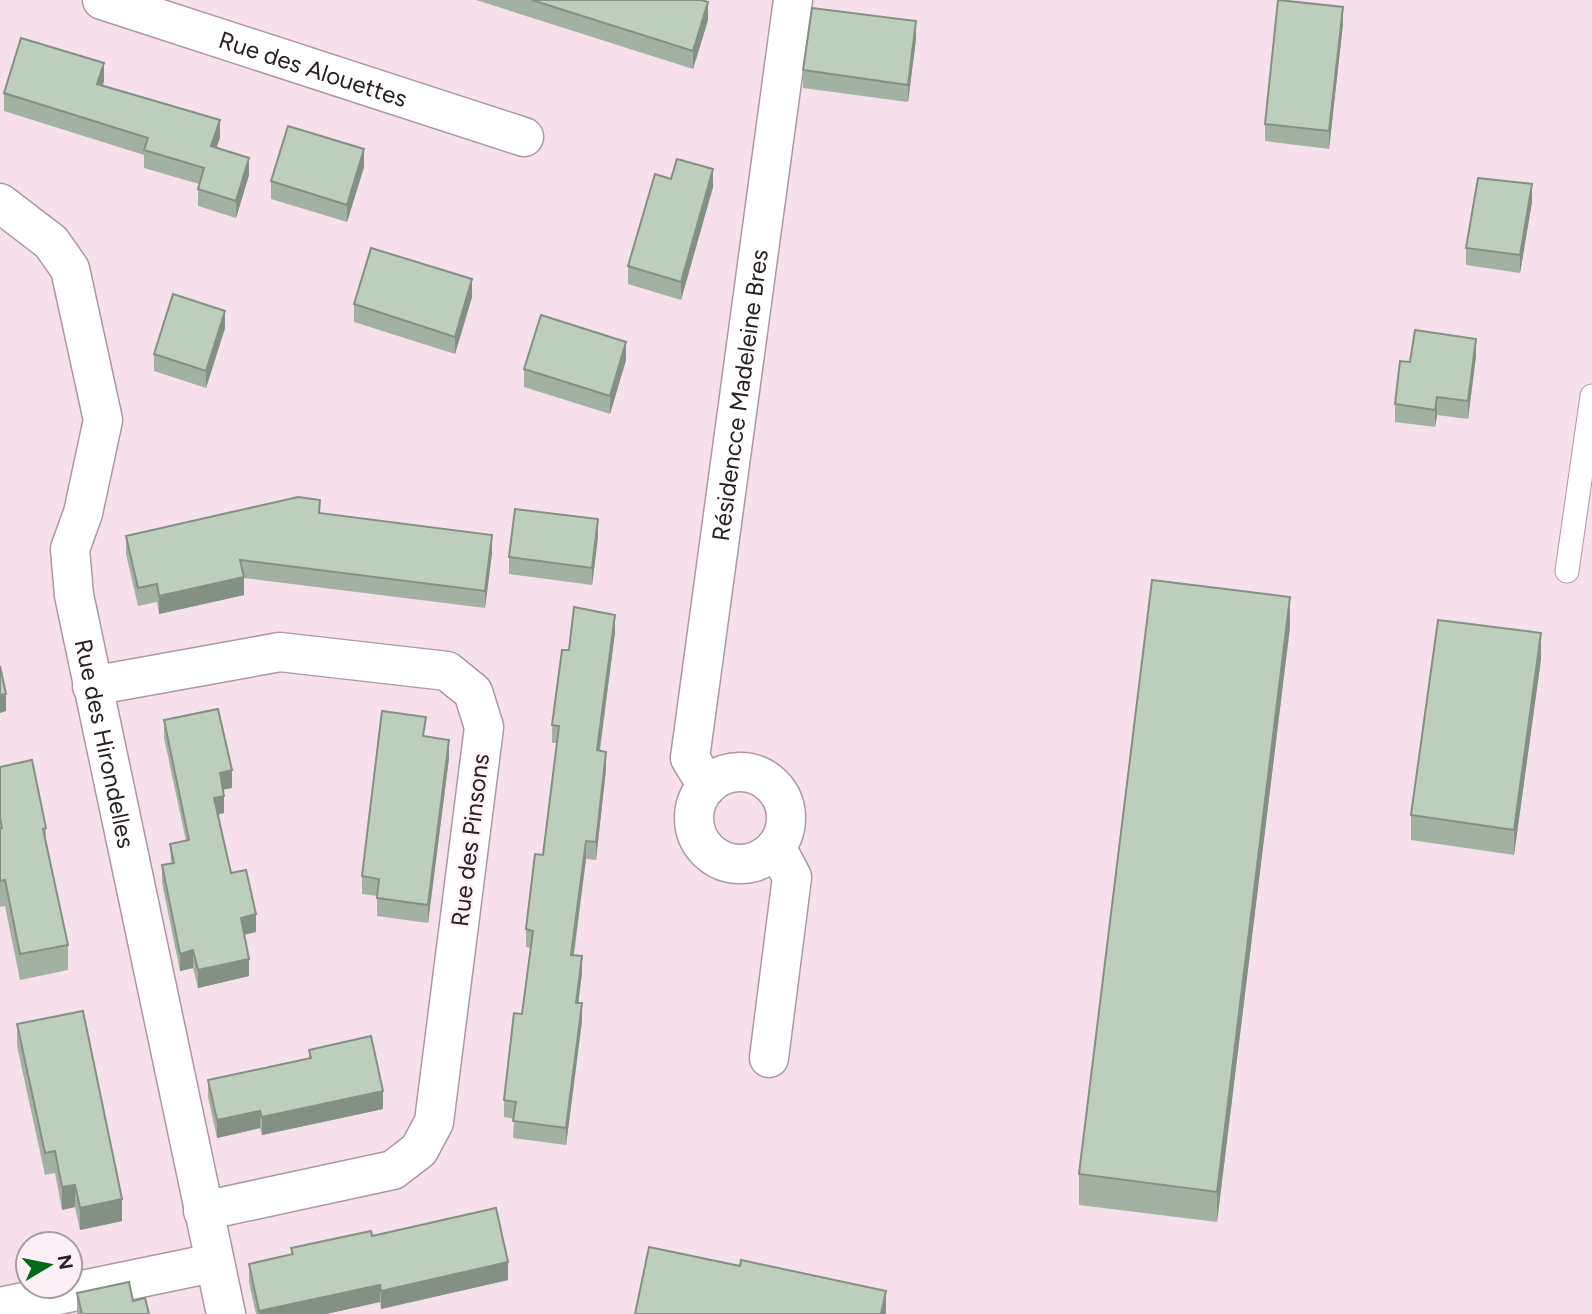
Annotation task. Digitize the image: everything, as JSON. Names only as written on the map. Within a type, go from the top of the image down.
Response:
[{"type":"street","name":"Rue des Alouettes","points":[[102,0],[524,137]]},
{"type":"street","name":"Résidencce Madeleine Bres","points":[[706,786],[690,758],[793,0]]},
{"type":"street","name":"Rue des Hirondelles","points":[[0,203],[51,242],[70,269],[103,420],[83,513],[70,549],[74,595],[213,1263],[226,1314]]},
{"type":"street","name":"Rue des Pinsons","points":[[92,686],[280,652],[447,671],[473,692],[484,727],[433,1122],[419,1150],[393,1170],[203,1211]]},
{"type":"street","points":[[740,771],[757,775],[771,784],[782,798],[786,814],[784,832],[776,847],[763,859],[747,864],[729,863],[713,856],[700,841],[694,822],[696,803],[706,786],[723,775],[740,771]]},
{"type":"street","points":[[769,1058],[792,877],[776,847]]},
{"type":"street","points":[[0,1307],[213,1263]]},
{"type":"lane","points":[[1567,571],[1592,396]]},
{"type":"building","points":[[532,0],[701,0],[708,2],[693,51]]},
{"type":"building","points":[[1278,0],[1343,7],[1329,131],[1265,124]]},
{"type":"building","points":[[812,8],[916,21],[908,85],[803,70]]},
{"type":"building","points":[[21,38],[104,63],[97,84],[220,120],[211,146],[249,158],[236,201],[198,189],[204,168],[144,150],[148,138],[4,93]]},
{"type":"building","points":[[288,126],[364,149],[347,205],[271,181]]},
{"type":"building","points":[[677,159],[713,169],[681,282],[628,266],[655,174],[671,179]]},
{"type":"building","points":[[1478,178],[1532,184],[1520,255],[1466,248]]},
{"type":"building","points":[[371,248],[472,279],[455,337],[354,304]]},
{"type":"building","points":[[173,294],[225,311],[206,371],[154,354]]},
{"type":"building","points":[[541,315],[626,342],[610,396],[524,369]]},
{"type":"building","points":[[1415,330],[1476,339],[1468,401],[1437,397],[1435,410],[1395,404],[1400,361],[1410,362]]},
{"type":"building","points":[[298,497],[320,500],[319,513],[492,535],[485,591],[240,560],[244,577],[159,596],[157,584],[138,588],[126,536]]},
{"type":"building","points":[[515,509],[598,519],[592,568],[509,557]]},
{"type":"building","points":[[1152,580],[1290,597],[1217,1192],[1079,1174]]},
{"type":"building","points":[[574,607],[615,615],[597,750],[606,752],[596,842],[586,841],[571,955],[582,956],[576,1003],[582,1003],[566,1128],[513,1121],[516,1102],[504,1100],[514,1013],[522,1014],[533,931],[526,929],[535,854],[543,855],[559,726],[552,725],[562,650],[569,650]]},
{"type":"building","points":[[1438,620],[1541,633],[1514,830],[1411,815]]},
{"type":"building","points":[[0,666],[6,694],[0,695]]},
{"type":"building","points":[[218,709],[232,770],[220,773],[224,796],[214,798],[231,873],[246,870],[256,914],[241,918],[249,959],[198,970],[193,950],[180,954],[162,865],[174,863],[170,844],[189,840],[164,720]]},
{"type":"building","points":[[382,711],[426,717],[423,736],[449,740],[428,905],[377,898],[379,879],[362,876]]},
{"type":"building","points":[[32,760],[46,828],[43,829],[68,945],[20,954],[5,880],[0,881],[0,767]]},
{"type":"building","points":[[83,1011],[122,1199],[80,1208],[75,1185],[62,1187],[55,1151],[45,1153],[17,1024]]},
{"type":"building","points":[[371,1036],[383,1091],[262,1117],[260,1111],[217,1120],[208,1080],[311,1058],[309,1050]]},
{"type":"building","points":[[496,1208],[508,1262],[381,1291],[380,1285],[259,1311],[249,1264],[293,1254],[291,1248],[371,1231],[372,1236]]},
{"type":"building","points":[[649,1247],[740,1266],[741,1260],[886,1291],[881,1314],[635,1314]]},
{"type":"building","points":[[129,1282],[133,1301],[145,1298],[149,1314],[82,1314],[79,1300],[84,1300],[84,1292]]}]
